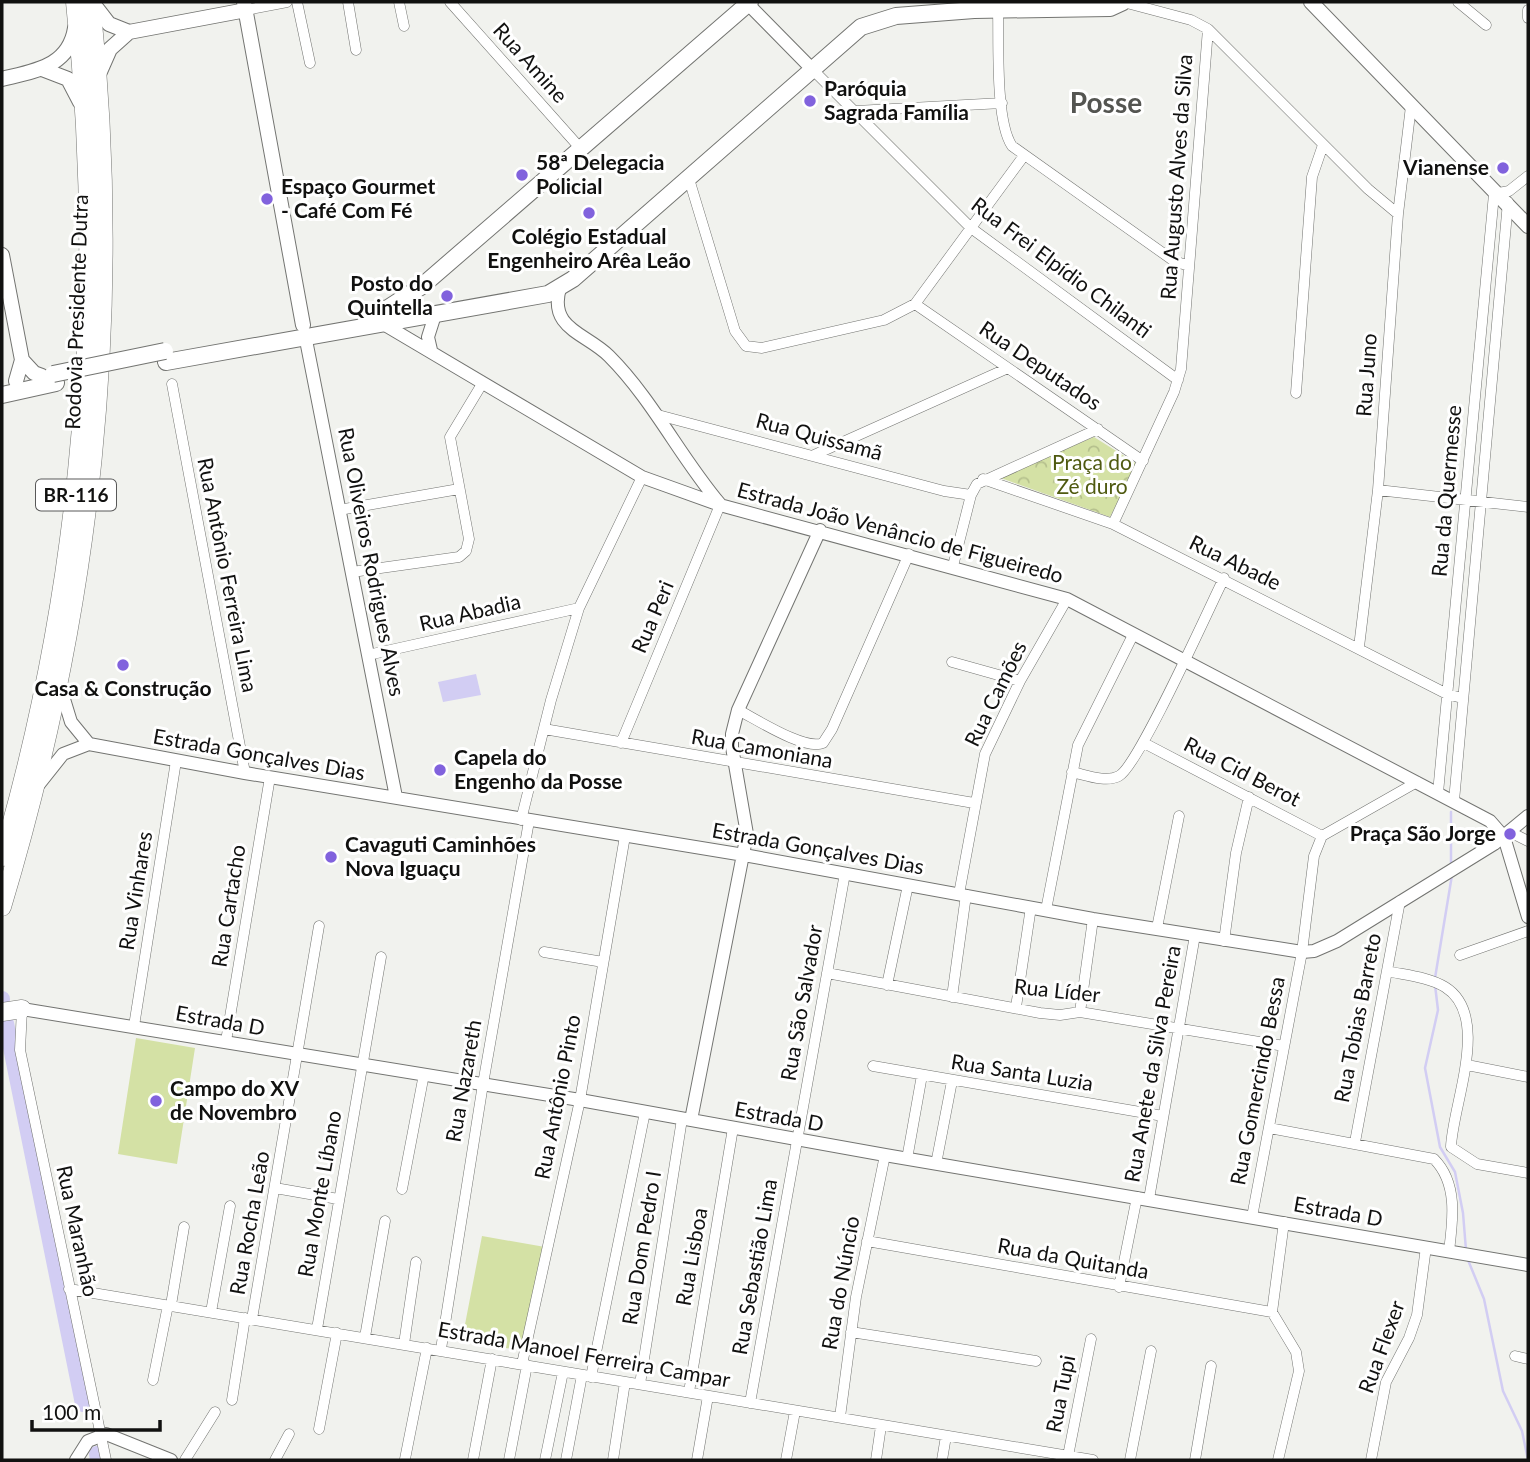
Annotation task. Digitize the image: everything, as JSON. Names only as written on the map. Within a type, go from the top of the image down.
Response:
[{"type":"highway","name":"Rodovia Presidente Dutra","points":[[2,908],[36,788],[60,684],[80,568],[100,395],[104,161],[92,2]]},
{"type":"highway","name":"Rodovia Presidente Dutra","points":[[2,858],[54,640],[72,536],[86,390],[86,126],[76,9]]},
{"type":"highway","points":[[2,1012],[22,1009]]},
{"type":"main road","points":[[92,2],[109,24],[129,32]]},
{"type":"main road","points":[[9,382],[50,378],[379,317],[431,315],[536,297],[560,288],[689,179],[811,68],[861,27],[883,19],[998,9],[1110,8],[1123,2]]},
{"type":"main road","points":[[1311,2],[1494,194],[1528,226]]},
{"type":"main road","points":[[379,317],[417,289],[747,3]]},
{"type":"main road","points":[[99,75],[107,53],[129,32],[245,6]]},
{"type":"main road","name":"Rua Oliveiros Rodrigues Alves","points":[[245,6],[304,330]]},
{"type":"main road","points":[[2,79],[42,69],[68,51],[76,9]]},
{"type":"main road","points":[[42,69],[60,74],[72,82],[86,126]]},
{"type":"main road","points":[[2,255],[22,360],[30,369],[50,378]]},
{"type":"main road","points":[[417,289],[416,304],[431,315]]},
{"type":"main road","points":[[9,382],[22,360]]},
{"type":"main road","points":[[2,395],[50,378]]},
{"type":"street","points":[[245,6],[287,2]]},
{"type":"street","points":[[297,2],[310,64]]},
{"type":"street","points":[[348,2],[356,50]]},
{"type":"street","points":[[399,2],[404,26]]},
{"type":"street","name":"Rua Amine","points":[[450,2],[581,149]]},
{"type":"street","points":[[1123,2],[1191,20],[1208,29],[1368,189],[1398,214]]},
{"type":"street","points":[[1458,2],[1486,24]]},
{"type":"street","name":"Rua Frei Elpídio Chilanti","points":[[747,3],[971,228],[1178,380]]},
{"type":"street","points":[[998,9],[1006,136],[1023,157],[1068,185],[1174,261],[1189,266]]},
{"type":"street","points":[[1528,10],[1528,18]]},
{"type":"street","name":"Rua Augusto Alves da Silva","points":[[1113,524],[1178,380],[1208,29]]},
{"type":"street","points":[[856,111],[1002,103]]},
{"type":"street","name":"Rua Juno","points":[[1359,648],[1378,490],[1398,214],[1411,106]]},
{"type":"street","points":[[1296,393],[1312,177],[1323,145]]},
{"type":"street","points":[[689,179],[738,339],[746,345],[762,348],[884,320],[915,304],[1023,157]]},
{"type":"street","points":[[1494,194],[1509,191],[1528,176]]},
{"type":"street","name":"Rua da Quermesse","points":[[1454,801],[1509,191]]},
{"type":"street","name":"Rua da Quermesse","points":[[1438,793],[1494,194]]},
{"type":"street","points":[[560,288],[557,307],[562,320],[610,356],[657,415],[720,505]]},
{"type":"street","name":"Rua Deputados","points":[[915,304],[1143,461]]},
{"type":"street","points":[[431,315],[428,337],[431,350]]},
{"type":"street","name":"Estrada João Venâncio de Figueiredo","points":[[379,317],[482,384],[642,477],[720,505],[909,554],[1067,599],[1454,801],[1507,834]]},
{"type":"street","name":"Rua Oliveiros Rodrigues Alves","points":[[304,330],[396,797]]},
{"type":"street","points":[[814,455],[1008,368]]},
{"type":"street","name":"Rua Antônio Ferreira Lima","points":[[172,384],[245,773]]},
{"type":"street","points":[[352,572],[464,554],[469,539],[450,437],[482,384]]},
{"type":"street","name":"Rua Quissamã","points":[[657,415],[944,491],[971,495]]},
{"type":"street","points":[[953,566],[971,495],[983,479],[1098,429]]},
{"type":"street","name":"Rua Nazareth","points":[[441,1349],[525,820],[544,729],[579,608],[642,477]]},
{"type":"street","name":"Rua Abade","points":[[983,479],[1113,524],[1224,578],[1447,694],[1462,698]]},
{"type":"street","points":[[339,510],[459,489]]},
{"type":"street","points":[[1378,490],[1528,507]]},
{"type":"street","name":"Rua Peri","points":[[621,743],[720,505]]},
{"type":"street","points":[[687,1120],[744,855],[746,817],[734,764],[732,734],[738,710],[820,530]]},
{"type":"street","points":[[738,710],[812,746],[823,743],[832,729],[909,554]]},
{"type":"street","points":[[1072,772],[1106,779],[1119,776],[1144,743],[1224,578]]},
{"type":"street","name":"Rua Camões","points":[[952,996],[974,803],[985,754],[1020,681],[1067,599]]},
{"type":"street","name":"Rua Abadia","points":[[368,655],[579,608]]},
{"type":"street","points":[[1046,910],[1078,745],[1133,635]]},
{"type":"street","points":[[952,662],[1020,681]]},
{"type":"street","points":[[36,788],[63,754],[89,744],[71,722],[60,684]]},
{"type":"street","name":"Rua Camoniana","points":[[544,729],[734,764],[974,803]]},
{"type":"street","name":"Rua Cid Berot","points":[[1144,743],[1322,836]]},
{"type":"street","name":"Estrada Gonçalves Dias","points":[[89,744],[245,773],[744,855],[1093,919],[1302,952],[1324,948],[1507,834],[1528,816]]},
{"type":"street","name":"Rua Vinhares","points":[[134,1026],[176,761]]},
{"type":"street","name":"Rua Cartacho","points":[[226,1041],[270,777]]},
{"type":"street","points":[[1322,836],[1417,782]]},
{"type":"street","points":[[1224,941],[1238,841],[1248,797]]},
{"type":"street","points":[[1157,928],[1179,816]]},
{"type":"street","points":[[1507,834],[1528,841]]},
{"type":"street","points":[[1507,834],[1528,917]]},
{"type":"street","name":"Rua Antônio Pinto","points":[[509,1460],[524,1365],[580,1100],[625,836]]},
{"type":"street","name":"Rua Gomercindo Bessa","points":[[1252,1217],[1302,952],[1310,879],[1322,836]]},
{"type":"street","name":"Rua São Salvador","points":[[798,1139],[845,873]]},
{"type":"street","points":[[887,985],[908,885]]},
{"type":"street","name":"Rua Tobias Barreto","points":[[1354,1142],[1400,901]]},
{"type":"street","points":[[1016,1007],[1031,907]]},
{"type":"street","points":[[1080,1012],[1093,919]]},
{"type":"street","name":"Rua Rocha Leão","points":[[232,1400],[275,1188],[319,926]]},
{"type":"street","points":[[1460,955],[1528,930]]},
{"type":"street","name":"Rua Anete da Silva Pereira","points":[[1119,1287],[1163,1116],[1195,935]]},
{"type":"street","points":[[544,952],[603,962]]},
{"type":"street","name":"Rua Monte Líbano","points":[[317,1329],[381,957]]},
{"type":"street","points":[[1387,971],[1442,985],[1455,996],[1461,1011],[1468,1045],[1467,1065],[1451,1147],[1478,1164],[1528,1173]]},
{"type":"street","name":"Rua Líder","points":[[827,973],[1060,1015],[1080,1012],[1284,1046]]},
{"type":"street","name":"Estrada D","points":[[22,1009],[580,1100],[1528,1265]]},
{"type":"street","name":"Rua Maranhão","points":[[22,1009],[20,1050],[106,1460]]},
{"type":"street","points":[[1467,1065],[1528,1077]]},
{"type":"street","name":"Rua Santa Luzia","points":[[873,1066],[1163,1116]]},
{"type":"street","points":[[402,1189],[424,1074]]},
{"type":"street","points":[[907,1159],[922,1075]]},
{"type":"street","points":[[936,1164],[952,1081]]},
{"type":"street","points":[[566,1460],[645,1112]]},
{"type":"street","name":"Rua Dom Pedro I","points":[[640,1384],[687,1120]]},
{"type":"street","name":"Rua Lisboa","points":[[689,1392],[733,1128]]},
{"type":"street","points":[[1269,1128],[1427,1156],[1438,1163],[1450,1188],[1452,1252]]},
{"type":"street","name":"Rua Sebastião Lima","points":[[750,1403],[798,1139]]},
{"type":"street","name":"Rua do Núncio","points":[[840,1417],[851,1332],[885,1155]]},
{"type":"street","points":[[275,1188],[338,1199]]},
{"type":"street","points":[[211,1312],[230,1206]]},
{"type":"street","points":[[365,1337],[385,1221]]},
{"type":"street","points":[[1278,1460],[1299,1365],[1296,1352],[1272,1312],[1284,1222]]},
{"type":"street","points":[[153,1380],[184,1227]]},
{"type":"street","name":"Rua da Quitanda","points":[[867,1241],[1272,1312]]},
{"type":"street","name":"Rua Flexer","points":[[1371,1460],[1386,1382],[1409,1338],[1417,1315],[1426,1247]]},
{"type":"street","points":[[404,1343],[416,1262]]},
{"type":"street","name":"Estrada Manoel Ferreira Campar","points":[[69,1289],[1093,1460]]},
{"type":"street","points":[[851,1332],[1036,1361]]},
{"type":"street","points":[[319,1429],[337,1333]]},
{"type":"street","name":"Rua Tupi","points":[[1068,1456],[1091,1339]]},
{"type":"street","points":[[405,1459],[427,1348]]},
{"type":"street","points":[[1130,1460],[1151,1351]]},
{"type":"street","points":[[1515,1356],[1528,1359]]},
{"type":"street","points":[[473,1460],[492,1359]]},
{"type":"street","points":[[1195,1460],[1212,1366]]},
{"type":"street","points":[[545,1460],[563,1372]]},
{"type":"street","points":[[613,1460],[625,1382]]},
{"type":"street","points":[[696,1460],[708,1396]]},
{"type":"street","points":[[786,1460],[795,1411]]},
{"type":"street","points":[[185,1460],[215,1412]]},
{"type":"street","points":[[876,1460],[881,1426]]},
{"type":"street","points":[[275,1460],[289,1434]]},
{"type":"street","points":[[76,1460],[86,1443],[99,1436],[112,1435],[172,1460]]},
{"type":"street","points":[[942,1460],[946,1436]]},
{"type":"green space","name":"Praça do Zé duro","points":[[1094,437],[1137,464],[1110,517],[998,477]]},
{"type":"green space","name":"Campo do XV de Novembro","points":[[136,1038],[195,1048],[177,1164],[118,1154]]},
{"type":"green space","points":[[482,1236],[545,1247],[523,1351],[462,1340]]},
{"type":"shaded area","points":[[476,674],[481,695],[443,702],[438,682]]},
{"type":"waterway","points":[[1451,812],[1451,865]]},
{"type":"waterway","points":[[1435,978],[1452,875]]},
{"type":"waterway","points":[[1435,985],[1438,1010],[1425,1068],[1440,1147],[1455,1172],[1463,1213],[1466,1250]]},
{"type":"waterway","points":[[6,1023],[83,1404]]},
{"type":"waterway","points":[[1468,1260],[1484,1299],[1503,1391],[1522,1431],[1528,1460]]},
{"type":"waterway","points":[[97,1454],[98,1460]]},
{"type":"place","name":"Paróquia Sagrada Família","points":[[810,101]]},
{"type":"place","name":"Vianense","points":[[1503,168]]},
{"type":"place","name":"58ª Delegacia Policial","points":[[522,175]]},
{"type":"place","name":"Espaço Gourmet - Café Com Fé","points":[[267,199]]},
{"type":"place","name":"Colégio Estadual Engenheiro Arêa Leão","points":[[589,213]]},
{"type":"place","name":"Posto do Quintella","points":[[447,296]]},
{"type":"place","name":"Casa & Construção","points":[[123,665]]},
{"type":"place","name":"Capela do Engenho da Posse","points":[[440,770]]},
{"type":"place","name":"Praça São Jorge","points":[[1510,834]]},
{"type":"place","name":"Cavaguti Caminhões Nova Iguaçu","points":[[331,857]]},
{"type":"place","name":"Campo do XV de Novembro","points":[[156,1101]]},
{"type":"district","name":"Posse","points":[[1106,103]]}]
